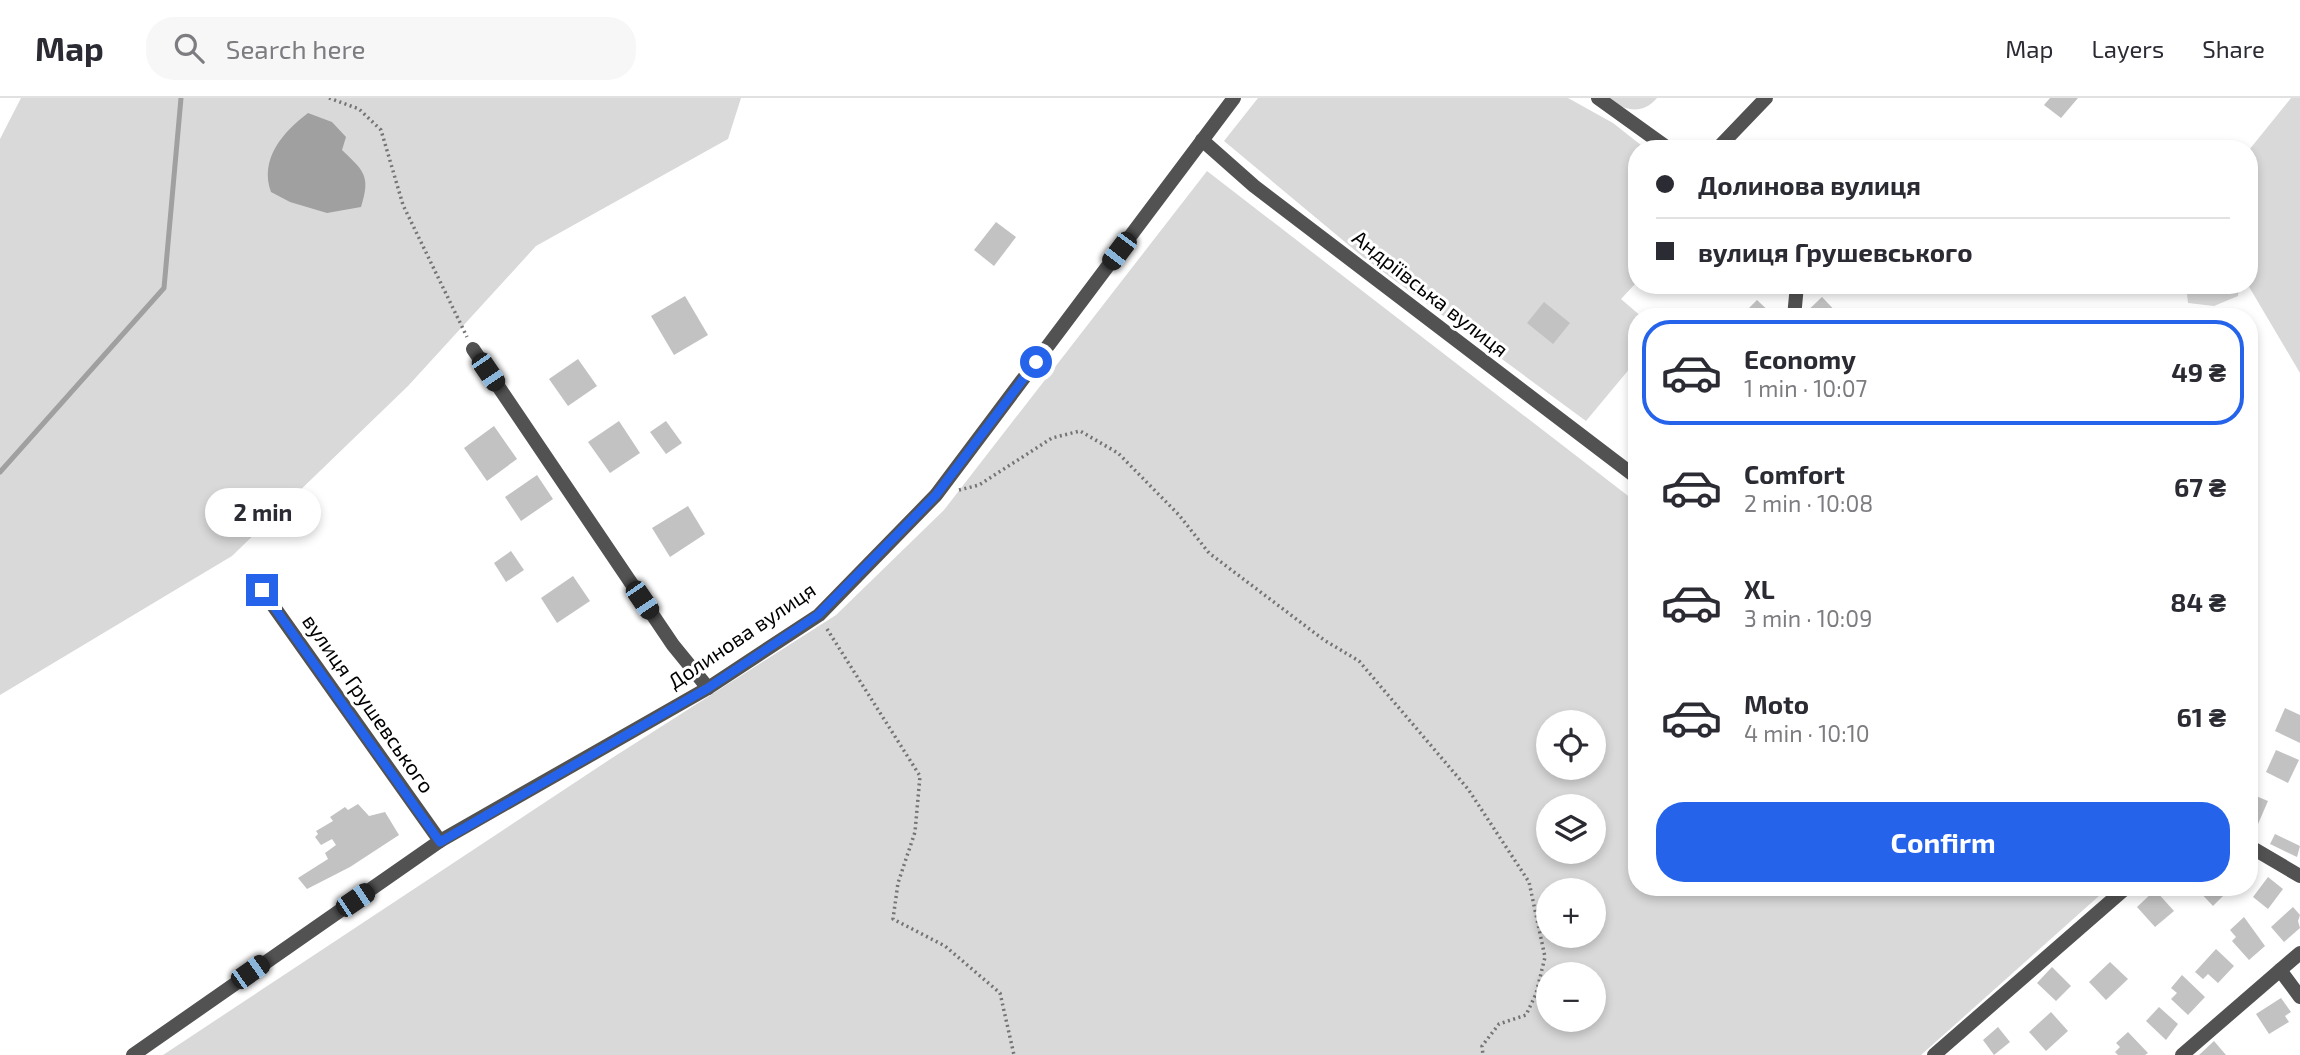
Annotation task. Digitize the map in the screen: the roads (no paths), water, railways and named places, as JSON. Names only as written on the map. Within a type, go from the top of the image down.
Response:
[{"type":"street","name":"Долинова вулиця","points":[[133,1055],[440,842],[708,688],[818,615],[936,495],[1234,98]]},
{"type":"street","points":[[1598,98],[1656,140]]},
{"type":"street","points":[[1726,140],[1766,98]]},
{"type":"street","name":"Андріївська вулиця","points":[[1202,140],[1254,186],[1628,471]]},
{"type":"street","points":[[472,349],[673,645],[708,688]]},
{"type":"street","name":"вулиця Грушевського","points":[[262,590],[440,842]]},
{"type":"street","points":[[2258,851],[2300,876]]},
{"type":"street","points":[[1934,1055],[2117,896]]},
{"type":"street","points":[[2182,1055],[2300,953]]},
{"type":"street","points":[[2280,970],[2300,997]]},
{"type":"waterway","points":[[0,472],[164,288],[181,98]]}]
